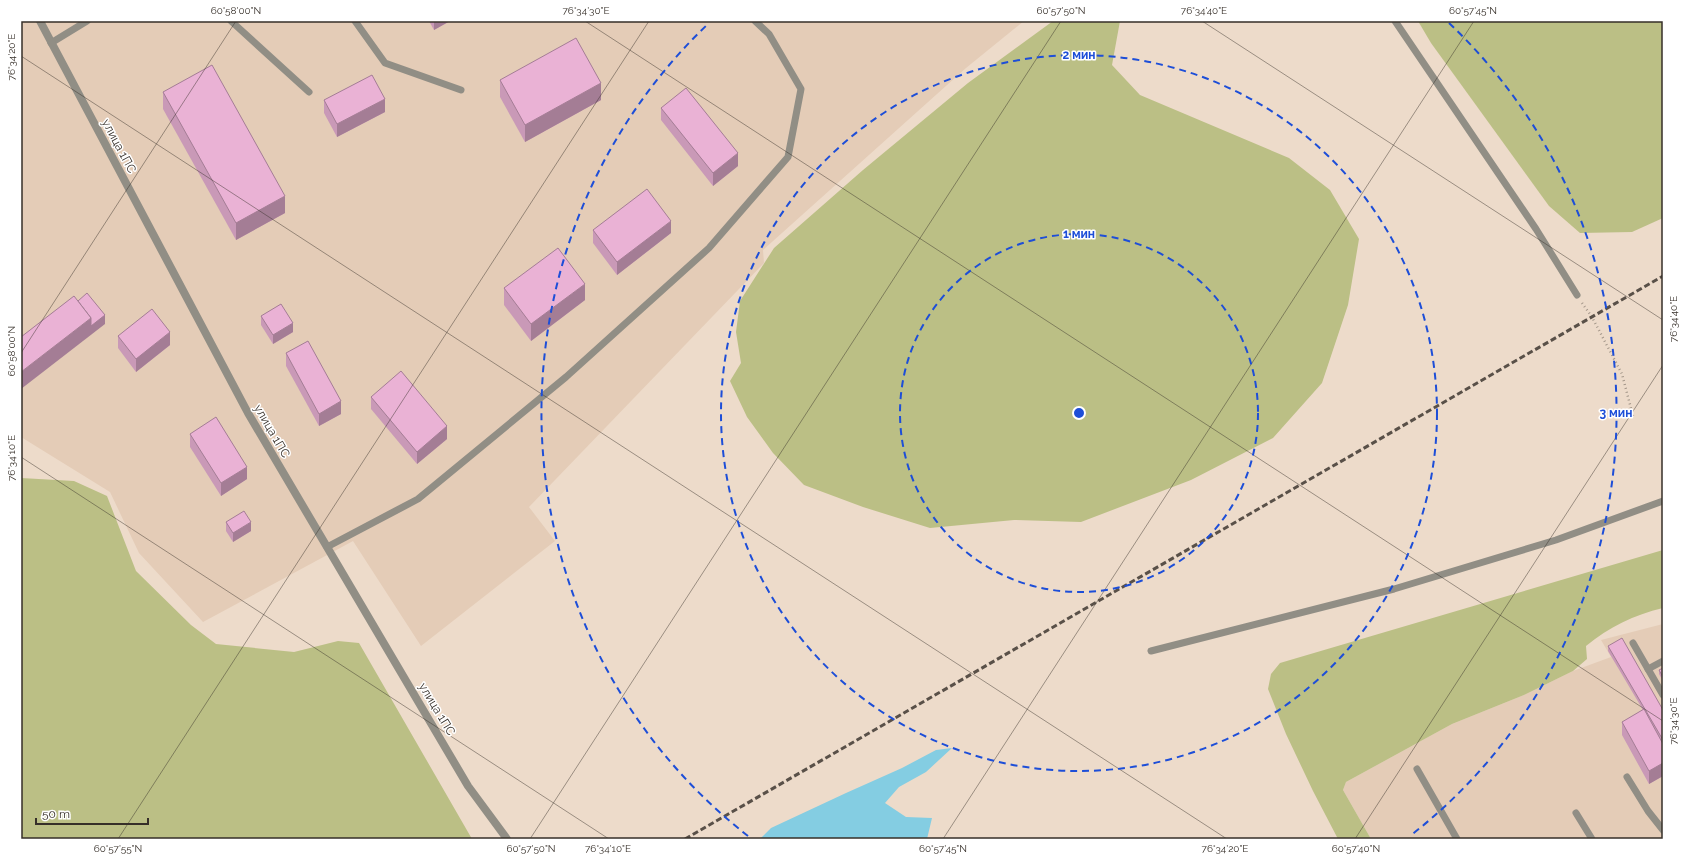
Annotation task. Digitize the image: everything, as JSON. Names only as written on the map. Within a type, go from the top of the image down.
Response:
[{"type":"street","name":"улица 1ПС","points":[[40,21],[248,413],[468,786],[507,839]]},
{"type":"lane","points":[[51,43],[87,21]]},
{"type":"lane","points":[[231,21],[309,92]]},
{"type":"lane","points":[[355,21],[385,63],[460,90]]},
{"type":"lane","points":[[327,547],[418,499],[566,377],[708,248],[788,157],[800,89],[769,34],[755,21]]},
{"type":"lane","points":[[1395,21],[1536,229],[1576,295]]},
{"type":"lane","points":[[1151,650],[1394,589],[1556,540],[1663,501]]},
{"type":"lane","points":[[1633,643],[1663,695]]},
{"type":"lane","points":[[1648,669],[1663,661]]},
{"type":"lane","points":[[1417,769],[1457,839]]},
{"type":"lane","points":[[1627,777],[1648,811],[1663,830]]},
{"type":"lane","points":[[1576,813],[1592,839]]},
{"type":"path","points":[[1576,295],[1592,317],[1622,374],[1633,416]]},
{"type":"shaded area","points":[[21,21],[1024,21],[966,68],[763,250],[764,263],[529,507],[555,541],[421,646],[353,541],[203,622],[139,553],[110,492],[21,437]]},
{"type":"shaded area","points":[[1663,624],[1663,839],[1371,839],[1343,790],[1346,782],[1452,724],[1524,695],[1573,671],[1611,657],[1601,640]]},
{"type":"green space","points":[[1053,21],[1120,21],[1112,65],[1140,95],[1289,158],[1330,190],[1359,239],[1348,305],[1322,383],[1273,438],[1191,480],[1081,522],[1014,520],[930,528],[863,507],[804,485],[773,453],[747,417],[730,381],[741,363],[736,332],[740,301],[774,248],[863,170],[968,83]]},
{"type":"green space","points":[[1418,21],[1663,21],[1663,218],[1632,232],[1580,233],[1549,206],[1431,43]]},
{"type":"green space","points":[[21,478],[74,481],[107,496],[136,571],[191,625],[216,644],[294,652],[338,641],[359,643],[472,839],[21,839]]},
{"type":"green space","points":[[1663,550],[1663,608],[1622,622],[1595,639],[1586,646],[1587,659],[1573,671],[1524,695],[1452,724],[1346,782],[1343,790],[1371,839],[1338,839],[1286,734],[1268,689],[1271,674],[1280,663]]},
{"type":"water","points":[[952,748],[926,772],[899,787],[885,803],[906,817],[932,818],[927,839],[760,839],[771,828],[902,768],[936,750]]},
{"type":"building","points":[[576,38],[601,83],[525,125],[500,80]]},
{"type":"building","points":[[212,65],[285,196],[236,223],[163,92]]},
{"type":"building","points":[[372,75],[385,99],[337,124],[324,100]]},
{"type":"building","points":[[686,88],[738,153],[713,173],[661,108]]},
{"type":"building","points":[[647,189],[671,221],[617,262],[593,230]]},
{"type":"building","points":[[558,248],[585,284],[531,324],[504,288]]},
{"type":"building","points":[[87,293],[105,315],[91,326],[91,318],[78,301]]},
{"type":"building","points":[[74,296],[91,318],[21,372],[21,337]]},
{"type":"building","points":[[281,304],[293,323],[273,335],[261,316]]},
{"type":"building","points":[[152,309],[170,332],[136,359],[118,336]]},
{"type":"building","points":[[308,341],[341,401],[319,414],[286,353]]},
{"type":"building","points":[[401,371],[447,426],[417,452],[371,397]]},
{"type":"building","points":[[216,417],[247,467],[221,483],[190,434]]},
{"type":"building","points":[[244,511],[251,522],[233,533],[226,522]]},
{"type":"building","points":[[1622,638],[1663,710],[1663,740],[1608,646]]},
{"type":"building","points":[[1663,668],[1663,677],[1659,670]]},
{"type":"building","points":[[1644,709],[1663,744],[1663,763],[1649,771],[1622,722]]},
{"type":"railway","points":[[685,839],[1663,276]]}]
